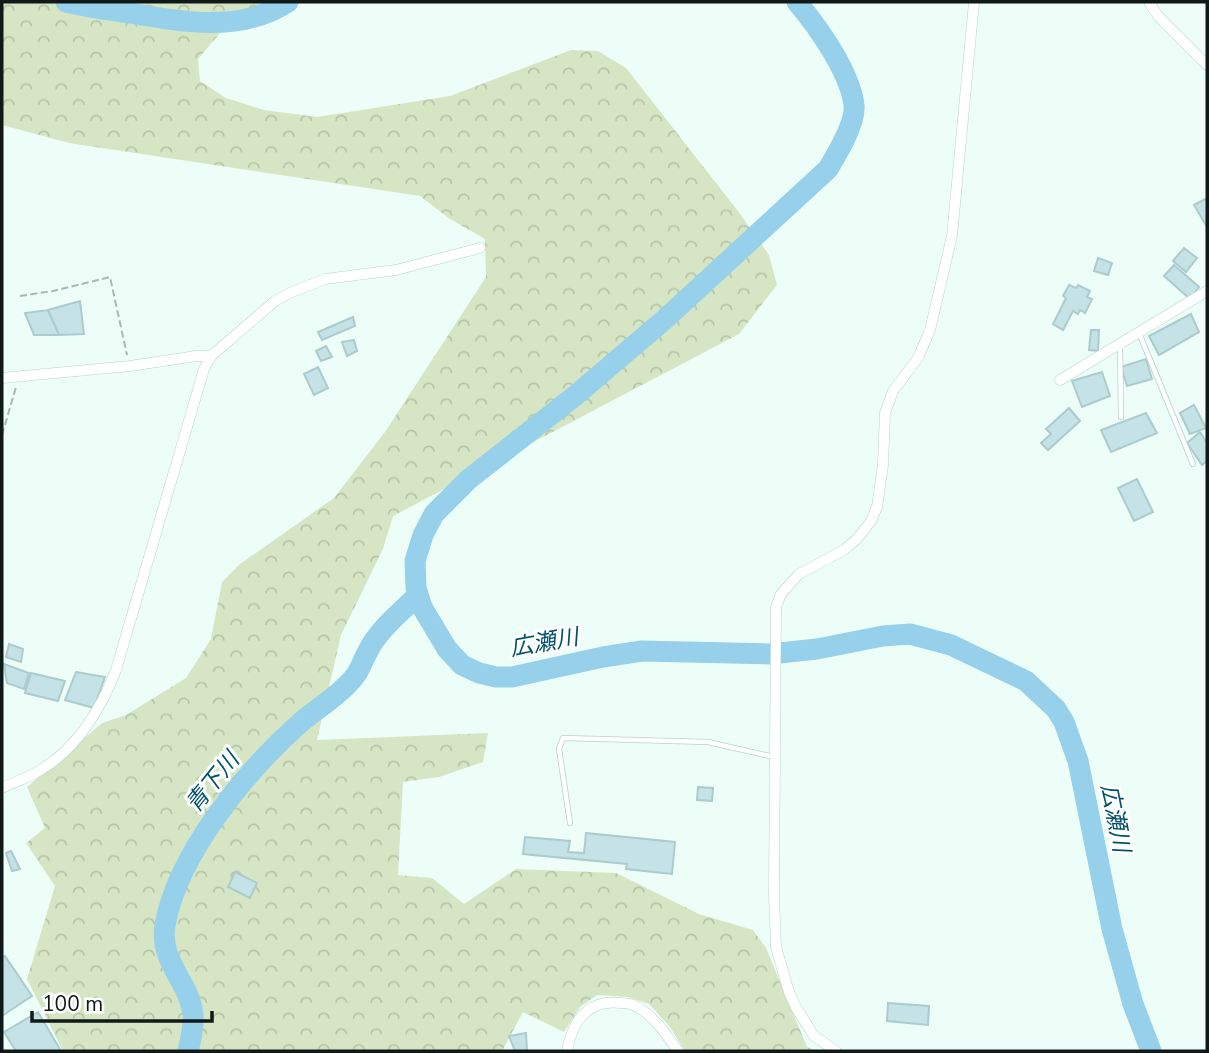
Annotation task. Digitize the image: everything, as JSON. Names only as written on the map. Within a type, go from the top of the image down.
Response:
[{"type":"street","points":[[836,1051],[814,1036],[797,1009],[776,947],[776,607],[781,594],[799,574],[844,550],[857,539],[871,521],[877,507],[883,464],[885,413],[893,391],[918,358],[927,339],[952,236],[974,2]]},
{"type":"street","points":[[1149,2],[1158,16],[1207,65]]},
{"type":"street","points":[[2,788],[41,769],[67,749],[93,720],[106,696],[116,670],[204,369],[211,356],[275,301],[325,279],[396,270],[480,248]]},
{"type":"street","points":[[1060,380],[1207,291]]},
{"type":"street","points":[[2,378],[211,356]]},
{"type":"street","points":[[567,1051],[581,1016],[594,1005],[610,1001],[628,1003],[640,1008],[656,1022],[678,1051]]},
{"type":"lane","points":[[1139,333],[1193,464]]},
{"type":"lane","points":[[1120,345],[1121,417]]},
{"type":"lane","points":[[570,823],[559,749],[563,738],[708,742],[775,757]]},
{"type":"path","points":[[20,296],[110,277],[130,366]]},
{"type":"path","points":[[2,435],[19,376]]},
{"type":"green space","points":[[2,2],[285,2],[221,32],[198,59],[200,81],[226,98],[264,110],[317,117],[450,96],[571,50],[598,51],[626,68],[738,211],[769,255],[777,285],[739,334],[393,516],[383,549],[341,635],[317,740],[488,733],[483,762],[439,777],[403,782],[398,875],[432,878],[464,904],[516,869],[616,873],[699,914],[753,930],[766,948],[807,1047],[816,1051],[685,1051],[670,1027],[649,1004],[628,997],[597,995],[580,1007],[564,1032],[523,1012],[502,1051],[63,1051],[27,979],[55,886],[26,843],[45,828],[27,787],[102,723],[126,715],[186,678],[211,639],[222,582],[240,564],[334,498],[385,432],[486,277],[485,239],[450,219],[420,196],[69,143],[2,125]]},
{"type":"building","points":[[1205,199],[1207,202],[1207,227],[1194,205]]},
{"type":"building","points":[[1184,248],[1197,258],[1186,272],[1173,261]]},
{"type":"building","points":[[1098,258],[1112,263],[1108,275],[1094,271]]},
{"type":"building","points":[[1174,265],[1199,287],[1190,299],[1164,276]]},
{"type":"building","points":[[1069,285],[1076,288],[1078,285],[1090,291],[1087,297],[1092,299],[1085,313],[1080,310],[1078,314],[1073,311],[1063,330],[1053,324],[1066,298],[1063,296]]},
{"type":"building","points":[[80,301],[84,334],[59,335],[48,310]]},
{"type":"building","points":[[48,310],[59,335],[34,335],[25,313]]},
{"type":"building","points":[[1191,314],[1199,332],[1159,355],[1149,336]]},
{"type":"building","points":[[353,317],[355,326],[322,340],[318,332]]},
{"type":"building","points":[[1091,330],[1099,330],[1098,351],[1089,350]]},
{"type":"building","points":[[354,340],[357,351],[347,356],[342,342]]},
{"type":"building","points":[[326,346],[332,357],[321,361],[316,351]]},
{"type":"building","points":[[1146,359],[1152,379],[1127,386],[1121,367]]},
{"type":"building","points":[[318,367],[328,388],[314,395],[304,374]]},
{"type":"building","points":[[1102,372],[1110,396],[1082,407],[1072,381]]},
{"type":"building","points":[[1194,405],[1206,428],[1190,434],[1180,413]]},
{"type":"building","points":[[1069,408],[1080,421],[1048,450],[1041,443],[1051,434],[1046,429]]},
{"type":"building","points":[[1146,413],[1157,433],[1111,452],[1101,430]]},
{"type":"building","points":[[1200,432],[1207,443],[1207,461],[1202,465],[1187,443]]},
{"type":"building","points":[[1137,479],[1153,512],[1134,521],[1118,488]]},
{"type":"building","points":[[9,644],[23,649],[21,662],[6,657]]},
{"type":"building","points":[[4,664],[29,673],[24,689],[7,683]]},
{"type":"building","points":[[76,672],[105,677],[94,708],[65,700]]},
{"type":"building","points":[[31,673],[65,681],[58,701],[25,693]]},
{"type":"building","points":[[698,787],[713,788],[712,801],[697,800]]},
{"type":"building","points":[[586,833],[675,842],[672,874],[626,869],[627,864],[523,854],[525,837],[570,841],[568,852],[584,853]]},
{"type":"building","points":[[11,851],[20,869],[12,871],[6,853]]},
{"type":"building","points":[[235,872],[257,883],[250,898],[228,887]]},
{"type":"building","points":[[5,956],[32,996],[2,1016],[2,958]]},
{"type":"building","points":[[888,1003],[929,1006],[928,1025],[887,1021]]},
{"type":"building","points":[[38,1012],[61,1051],[16,1051],[4,1032]]},
{"type":"building","points":[[526,1033],[527,1051],[515,1051],[509,1036]]},
{"type":"waterway","points":[[66,2],[191,22],[251,18],[288,2]]},
{"type":"waterway","name":"広瀬川","points":[[797,2],[840,64],[854,105],[849,129],[828,169],[664,320],[576,395],[469,479],[434,514],[423,535],[415,561],[416,588],[422,607],[447,649],[462,665],[496,677],[512,677],[642,651],[770,654],[910,634],[951,645],[1026,681],[1056,709],[1064,722],[1078,761],[1112,929],[1133,1004],[1151,1051]]},
{"type":"waterway","name":"青下川","points":[[188,1051],[193,1014],[186,991],[170,961],[164,938],[172,898],[184,870],[199,842],[258,764],[300,723],[351,681],[378,635],[418,595]]}]
